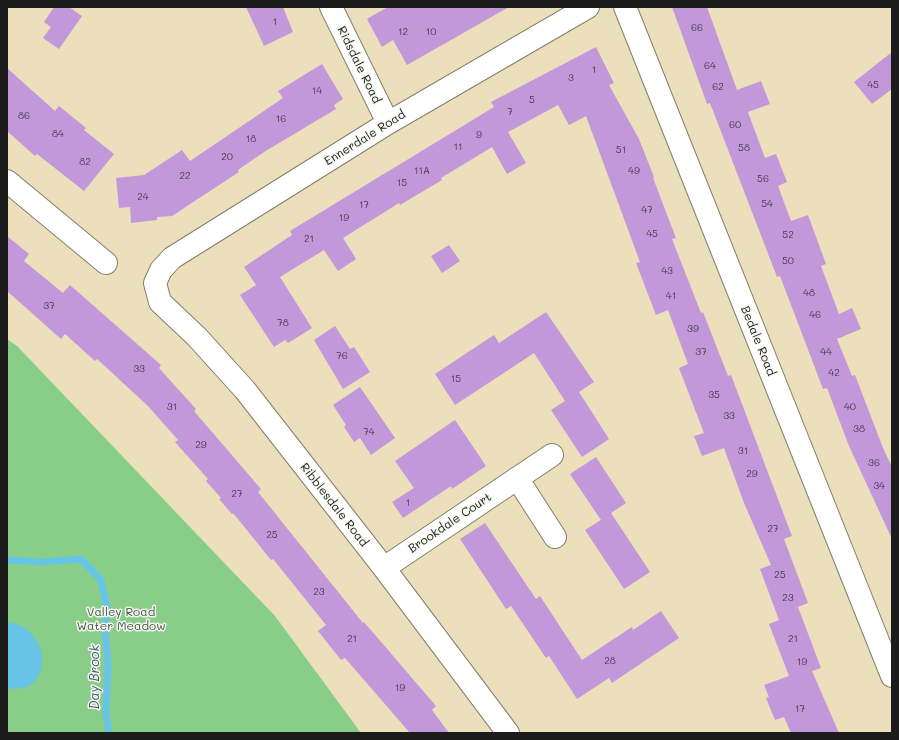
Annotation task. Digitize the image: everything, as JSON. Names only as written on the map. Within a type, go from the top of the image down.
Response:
[{"type":"street","name":"Ridsdale Road","points":[[331,7],[388,123]]},
{"type":"street","name":"Ennerdale Road","points":[[155,283],[161,270],[172,258],[388,123],[588,7]]},
{"type":"street","name":"Bedale Road","points":[[625,7],[892,676]]},
{"type":"street","points":[[7,181],[106,263]]},
{"type":"street","name":"Ribblesdale Road","points":[[155,283],[160,302],[197,337],[244,390],[384,568],[508,733]]},
{"type":"street","name":"Brookdale Court","points":[[384,568],[552,455]]},
{"type":"street","points":[[517,478],[555,537]]},
{"type":"green space","name":"Valley Road Water Meadow","points":[[7,339],[17,346],[275,616],[361,733],[7,733]]},
{"type":"water","points":[[7,622],[22,627],[33,636],[40,648],[42,661],[40,673],[33,683],[22,688],[7,688]]},
{"type":"building","points":[[54,7],[69,7],[82,16],[59,49],[43,38],[51,27],[44,22]]},
{"type":"building","points":[[246,7],[283,7],[293,32],[264,46]]},
{"type":"building","points":[[388,7],[509,7],[407,65],[393,40],[382,47],[367,19]]},
{"type":"building","points":[[672,7],[707,7],[737,90],[761,81],[770,104],[748,112],[765,158],[776,154],[787,182],[778,186],[791,221],[808,215],[826,264],[821,266],[839,314],[852,308],[861,329],[837,339],[852,376],[855,375],[883,448],[892,467],[892,539],[849,446],[827,388],[823,389],[780,276],[777,277],[710,103],[707,104]]},
{"type":"building","points":[[596,47],[614,83],[609,85],[639,139],[676,238],[672,239],[728,376],[731,375],[792,536],[784,539],[808,603],[798,607],[821,668],[812,671],[839,733],[791,733],[784,717],[775,720],[766,698],[769,697],[764,685],[789,676],[769,624],[779,620],[760,569],[771,565],[744,503],[724,448],[702,456],[694,436],[704,433],[679,368],[688,364],[668,310],[656,315],[636,263],[640,262],[586,116],[569,125],[558,105],[508,132],[526,163],[507,174],[492,147],[441,178],[442,180],[400,205],[399,203],[343,238],[356,259],[338,271],[324,250],[280,277],[312,328],[288,343],[285,340],[274,347],[240,295],[256,285],[244,267],[292,235],[290,231],[494,107],[491,102]]},
{"type":"building","points":[[892,52],[892,89],[872,104],[854,82]]},
{"type":"building","points":[[322,64],[343,99],[334,105],[336,109],[264,152],[238,170],[239,172],[172,216],[157,217],[157,220],[131,223],[130,207],[119,208],[116,178],[144,175],[182,150],[190,161],[283,98],[278,91]]},
{"type":"building","points":[[7,68],[55,111],[59,106],[86,128],[84,130],[114,154],[84,191],[37,154],[35,156],[7,131]]},
{"type":"building","points":[[7,236],[29,254],[24,261],[63,293],[70,285],[161,365],[159,368],[196,409],[194,411],[261,489],[258,492],[363,623],[364,622],[436,706],[432,710],[449,733],[410,733],[345,658],[341,660],[318,631],[326,625],[273,559],[271,560],[233,513],[232,514],[219,499],[221,498],[206,481],[208,479],[175,442],[178,440],[148,406],[97,359],[95,361],[65,334],[61,339],[7,291]]},
{"type":"building","points":[[449,245],[460,261],[442,273],[431,256]]},
{"type":"building","points":[[546,312],[594,382],[579,392],[609,439],[582,457],[551,410],[565,401],[534,353],[455,405],[435,374],[494,335],[499,343]]},
{"type":"building","points":[[335,326],[350,349],[354,347],[370,372],[343,389],[314,340]]},
{"type":"building","points":[[360,387],[395,438],[371,455],[360,438],[354,442],[344,427],[346,425],[333,405]]},
{"type":"building","points":[[455,420],[486,466],[452,489],[451,486],[403,518],[392,502],[414,488],[395,461]]},
{"type":"building","points":[[596,457],[626,503],[611,513],[650,572],[624,589],[585,530],[601,520],[570,474]]},
{"type":"building","points":[[485,523],[536,599],[540,596],[582,660],[632,627],[633,630],[661,611],[679,638],[612,683],[609,678],[577,699],[549,656],[546,658],[511,606],[506,609],[460,539]]},
{"type":"waterway","name":"Day Brook","points":[[7,560],[42,562],[81,559],[101,580],[107,608],[105,631],[108,665],[106,713],[109,733]]}]
